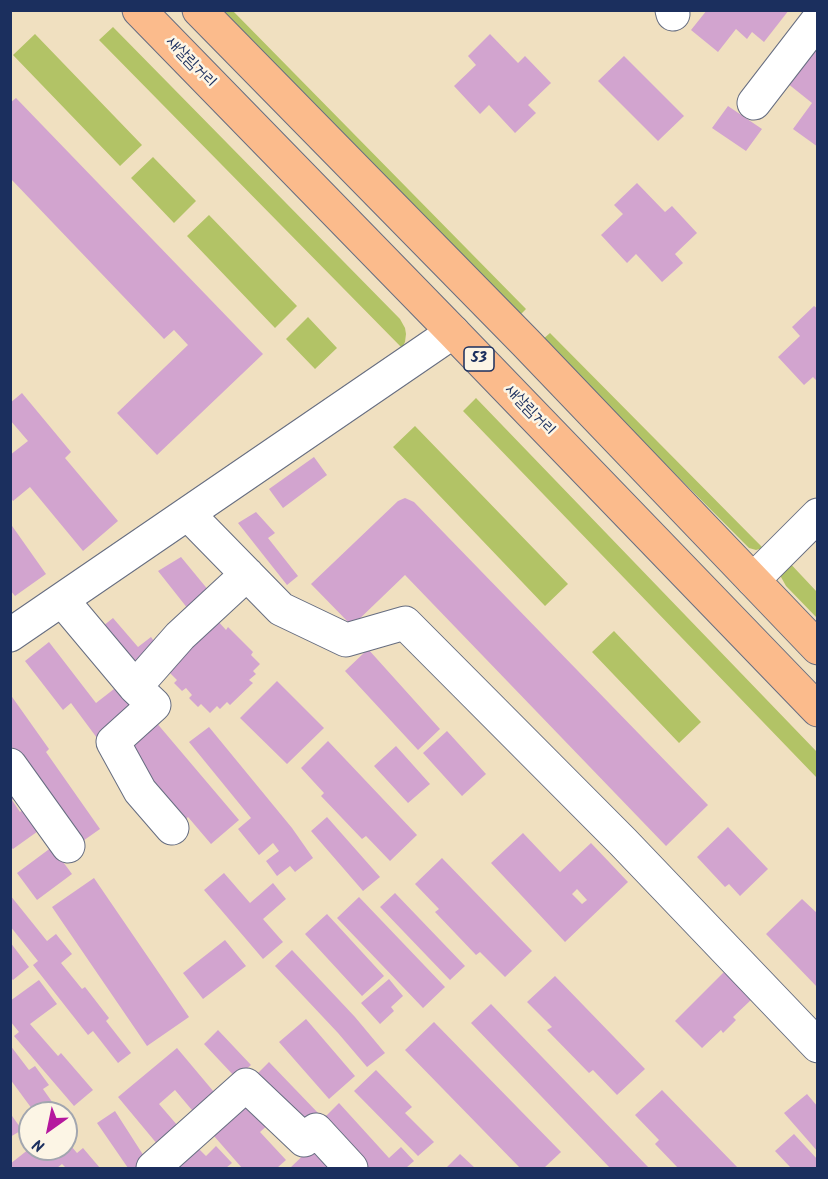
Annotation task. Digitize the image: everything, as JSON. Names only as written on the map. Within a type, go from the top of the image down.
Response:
[{"type":"main road","name":"새살림거리","points":[[138,10],[818,710]]},
{"type":"main road","points":[[199,10],[526,343],[818,648]]},
{"type":"street","points":[[754,103],[818,20]]},
{"type":"street","points":[[10,635],[453,332]]},
{"type":"street","points":[[188,514],[281,609],[346,640],[405,623],[623,842],[818,1046]]},
{"type":"street","points":[[753,580],[818,514]]},
{"type":"street","points":[[135,687],[180,636],[247,574]]},
{"type":"street","points":[[62,600],[135,687],[154,705],[112,742],[140,791],[172,828]]},
{"type":"street","points":[[10,765],[68,846]]},
{"type":"street","points":[[153,1168],[246,1085],[304,1140],[316,1130],[351,1168]]},
{"type":"green space","points":[[218,11],[233,11],[526,309],[519,316]]},
{"type":"green space","points":[[113,27],[400,319],[406,334],[402,348],[99,40]]},
{"type":"green space","points":[[35,34],[142,145],[120,166],[13,55]]},
{"type":"green space","points":[[153,157],[196,201],[174,223],[131,178]]},
{"type":"green space","points":[[209,215],[297,306],[275,328],[187,236]]},
{"type":"green space","points":[[308,317],[337,348],[315,369],[286,339]]},
{"type":"green space","points":[[550,333],[763,548],[756,550],[749,548],[542,340]]},
{"type":"green space","points":[[476,398],[817,752],[817,778],[463,411]]},
{"type":"green space","points":[[415,426],[568,584],[545,606],[393,447]]},
{"type":"green space","points":[[786,559],[817,592],[817,618],[786,586],[781,577],[779,572]]},
{"type":"green space","points":[[614,631],[701,722],[679,743],[592,652]]},
{"type":"building","points":[[707,10],[789,10],[764,42],[752,32],[747,39],[736,29],[718,52],[691,30]]},
{"type":"building","points":[[490,34],[518,63],[525,56],[551,83],[528,105],[536,113],[515,133],[489,105],[480,114],[454,86],[476,65],[468,56]]},
{"type":"building","points":[[818,43],[818,147],[793,129],[812,103],[787,83]]},
{"type":"building","points":[[624,56],[684,116],[658,141],[598,81]]},
{"type":"building","points":[[16,98],[263,354],[157,455],[117,413],[188,345],[174,330],[164,339],[10,178],[10,103]]},
{"type":"building","points":[[728,106],[762,129],[746,151],[712,128]]},
{"type":"building","points":[[637,183],[665,212],[672,206],[697,233],[675,254],[683,263],[662,282],[636,254],[627,263],[601,235],[623,214],[614,205]]},
{"type":"building","points":[[814,306],[818,309],[818,382],[813,377],[804,385],[778,357],[800,336],[792,327]]},
{"type":"building","points":[[22,393],[71,452],[65,458],[118,521],[83,551],[30,487],[13,501],[10,497],[10,455],[28,441],[10,420],[10,403]]},
{"type":"building","points":[[314,457],[327,475],[283,508],[269,489]]},
{"type":"building","points":[[405,498],[414,502],[708,805],[666,846],[405,575],[352,626],[311,584],[398,501]]},
{"type":"building","points":[[256,512],[275,533],[268,538],[298,576],[287,585],[238,523]]},
{"type":"building","points":[[10,523],[46,574],[15,596],[10,590]]},
{"type":"building","points":[[181,557],[214,597],[192,614],[158,571]]},
{"type":"building","points":[[113,618],[138,647],[151,637],[159,648],[130,671],[98,630]]},
{"type":"building","points":[[217,620],[226,630],[228,627],[253,652],[251,655],[260,664],[253,671],[256,674],[249,680],[253,683],[230,705],[227,702],[220,709],[217,706],[210,713],[201,704],[198,707],[189,698],[192,695],[186,688],[182,691],[174,683],[177,680],[167,670]]},
{"type":"building","points":[[49,642],[96,703],[123,682],[141,705],[97,738],[71,703],[63,710],[25,661]]},
{"type":"building","points":[[368,649],[440,729],[418,750],[345,671]]},
{"type":"building","points":[[277,681],[324,728],[287,764],[240,718]]},
{"type":"building","points":[[10,694],[49,749],[46,752],[100,829],[80,843],[10,744]]},
{"type":"building","points":[[155,721],[239,820],[211,844],[188,817],[184,821],[145,776],[149,772],[126,746]]},
{"type":"building","points":[[209,727],[292,828],[313,858],[295,872],[290,866],[277,876],[266,861],[279,851],[273,843],[259,855],[238,829],[251,818],[189,742]]},
{"type":"building","points":[[447,731],[486,774],[462,796],[423,753]]},
{"type":"building","points":[[328,741],[417,835],[390,861],[366,836],[362,839],[321,796],[324,793],[301,768]]},
{"type":"building","points":[[396,746],[430,784],[408,803],[374,766]]},
{"type":"building","points":[[10,780],[20,794],[12,800],[20,812],[26,808],[41,829],[13,849],[10,846]]},
{"type":"building","points":[[327,817],[380,877],[363,891],[311,831]]},
{"type":"building","points":[[728,827],[768,869],[740,896],[729,884],[725,887],[697,857]]},
{"type":"building","points":[[523,833],[560,872],[591,843],[628,882],[565,942],[491,863]],"holes":[[[577,889],[587,900],[582,904],[572,894]]]},
{"type":"building","points":[[52,847],[72,874],[37,900],[17,873]]},
{"type":"building","points":[[442,858],[532,951],[505,977],[480,952],[476,955],[435,912],[439,909],[415,884]]},
{"type":"building","points":[[224,873],[250,903],[273,883],[286,899],[263,919],[283,942],[263,959],[204,890]]},
{"type":"building","points":[[94,878],[189,1017],[147,1046],[52,907]]},
{"type":"building","points":[[395,893],[465,966],[450,980],[380,907]]},
{"type":"building","points":[[10,895],[47,941],[56,934],[72,954],[61,963],[82,989],[85,987],[109,1018],[106,1021],[131,1053],[118,1063],[93,1031],[88,1035],[33,965],[38,961],[10,926]]},
{"type":"building","points":[[359,897],[445,987],[423,1008],[337,918]]},
{"type":"building","points":[[802,899],[818,914],[818,988],[766,934]]},
{"type":"building","points":[[327,914],[384,976],[362,996],[305,934]]},
{"type":"building","points":[[225,940],[246,966],[203,999],[183,973]]},
{"type":"building","points":[[10,942],[29,967],[13,980],[10,977]]},
{"type":"building","points":[[292,950],[355,1017],[385,1053],[367,1067],[275,966]]},
{"type":"building","points":[[724,972],[752,999],[733,1017],[736,1020],[723,1033],[721,1030],[702,1048],[675,1021]]},
{"type":"building","points":[[555,976],[645,1069],[617,1095],[593,1070],[589,1073],[547,1030],[552,1027],[527,1002]]},
{"type":"building","points":[[389,979],[403,996],[391,1007],[394,1011],[380,1024],[361,1003]]},
{"type":"building","points":[[39,980],[57,1004],[30,1024],[58,1056],[61,1053],[93,1090],[78,1103],[70,1101],[14,1036],[19,1032],[10,1021],[10,1001]]},
{"type":"building","points":[[491,1004],[649,1168],[610,1168],[471,1023]]},
{"type":"building","points":[[306,1019],[355,1076],[329,1099],[279,1042]]},
{"type":"building","points":[[434,1022],[561,1152],[544,1168],[520,1168],[405,1050]]},
{"type":"building","points":[[218,1030],[251,1065],[236,1078],[204,1044]]},
{"type":"building","points":[[10,1045],[29,1070],[35,1066],[49,1085],[43,1089],[52,1101],[26,1101],[10,1079]]},
{"type":"building","points":[[177,1048],[219,1098],[197,1116],[175,1090],[159,1104],[184,1133],[163,1151],[118,1097]]},
{"type":"building","points":[[269,1062],[319,1114],[305,1128],[255,1076]]},
{"type":"building","points":[[376,1070],[412,1107],[405,1113],[434,1142],[418,1156],[354,1091]]},
{"type":"building","points":[[662,1090],[738,1168],[678,1168],[655,1144],[659,1140],[635,1115]]},
{"type":"building","points":[[245,1094],[270,1123],[260,1132],[286,1160],[277,1168],[242,1168],[207,1128]]},
{"type":"building","points":[[807,1094],[818,1107],[818,1152],[784,1113]]},
{"type":"building","points":[[339,1103],[389,1158],[401,1147],[414,1161],[406,1168],[365,1168],[321,1121]]},
{"type":"building","points":[[115,1111],[149,1164],[142,1168],[128,1168],[97,1123]]},
{"type":"building","points":[[10,1113],[18,1124],[18,1132],[10,1137]]},
{"type":"building","points":[[794,1134],[818,1160],[818,1168],[791,1168],[775,1151]]},
{"type":"building","points":[[192,1142],[206,1156],[216,1146],[232,1163],[226,1168],[164,1168]]},
{"type":"building","points":[[314,1145],[337,1168],[290,1168]]},
{"type":"building","points":[[83,1148],[100,1168],[66,1168],[62,1164],[57,1168],[10,1168],[10,1164],[18,1158],[18,1161],[78,1161],[78,1152]]},
{"type":"building","points":[[460,1154],[475,1168],[446,1168]]}]
